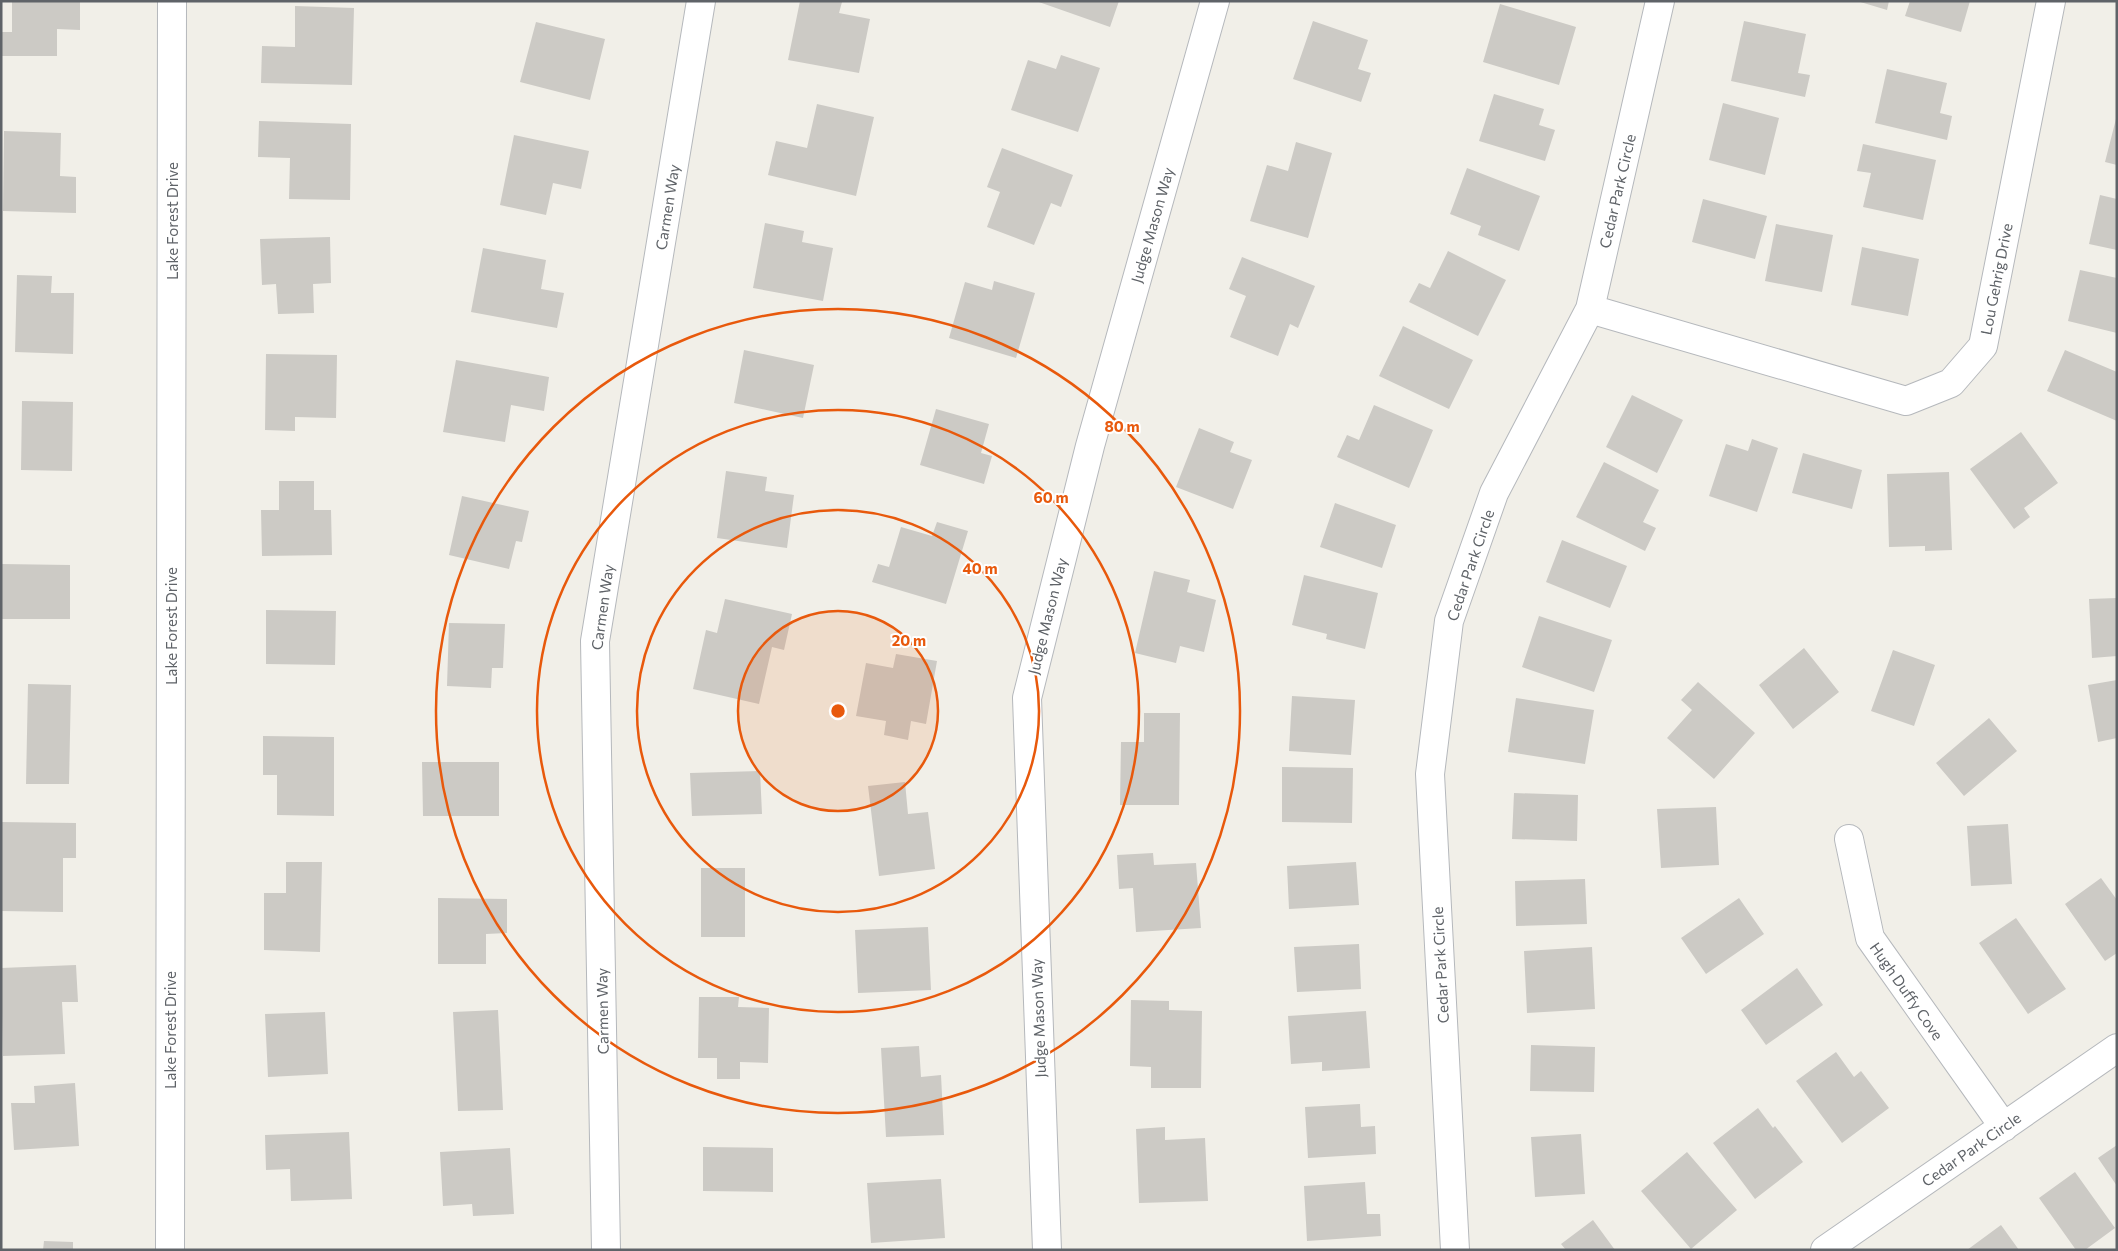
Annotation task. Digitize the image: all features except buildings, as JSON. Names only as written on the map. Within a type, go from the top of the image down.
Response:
[{"type":"street","name":"Lake Forest Drive","points":[[170,1250],[172,1]]},
{"type":"street","name":"Carmen Way","points":[[606,1250],[595,641],[701,1]]},
{"type":"street","name":"Judge Mason Way","points":[[1047,1250],[1027,698],[1090,446],[1215,1]]},
{"type":"street","name":"Cedar Park Circle","points":[[1455,1250],[1430,774],[1449,621],[1494,493],[1590,309],[1660,1]]},
{"type":"street","name":"Lou Gehrig Drive","points":[[1590,309],[1906,401],[1951,383],[1983,346],[2051,1]]},
{"type":"street","name":"Hugh Duffy Cove","points":[[1849,839],[1870,938],[2004,1127]]},
{"type":"street","name":"Cedar Park Circle","points":[[1825,1250],[2117,1048]]}]
